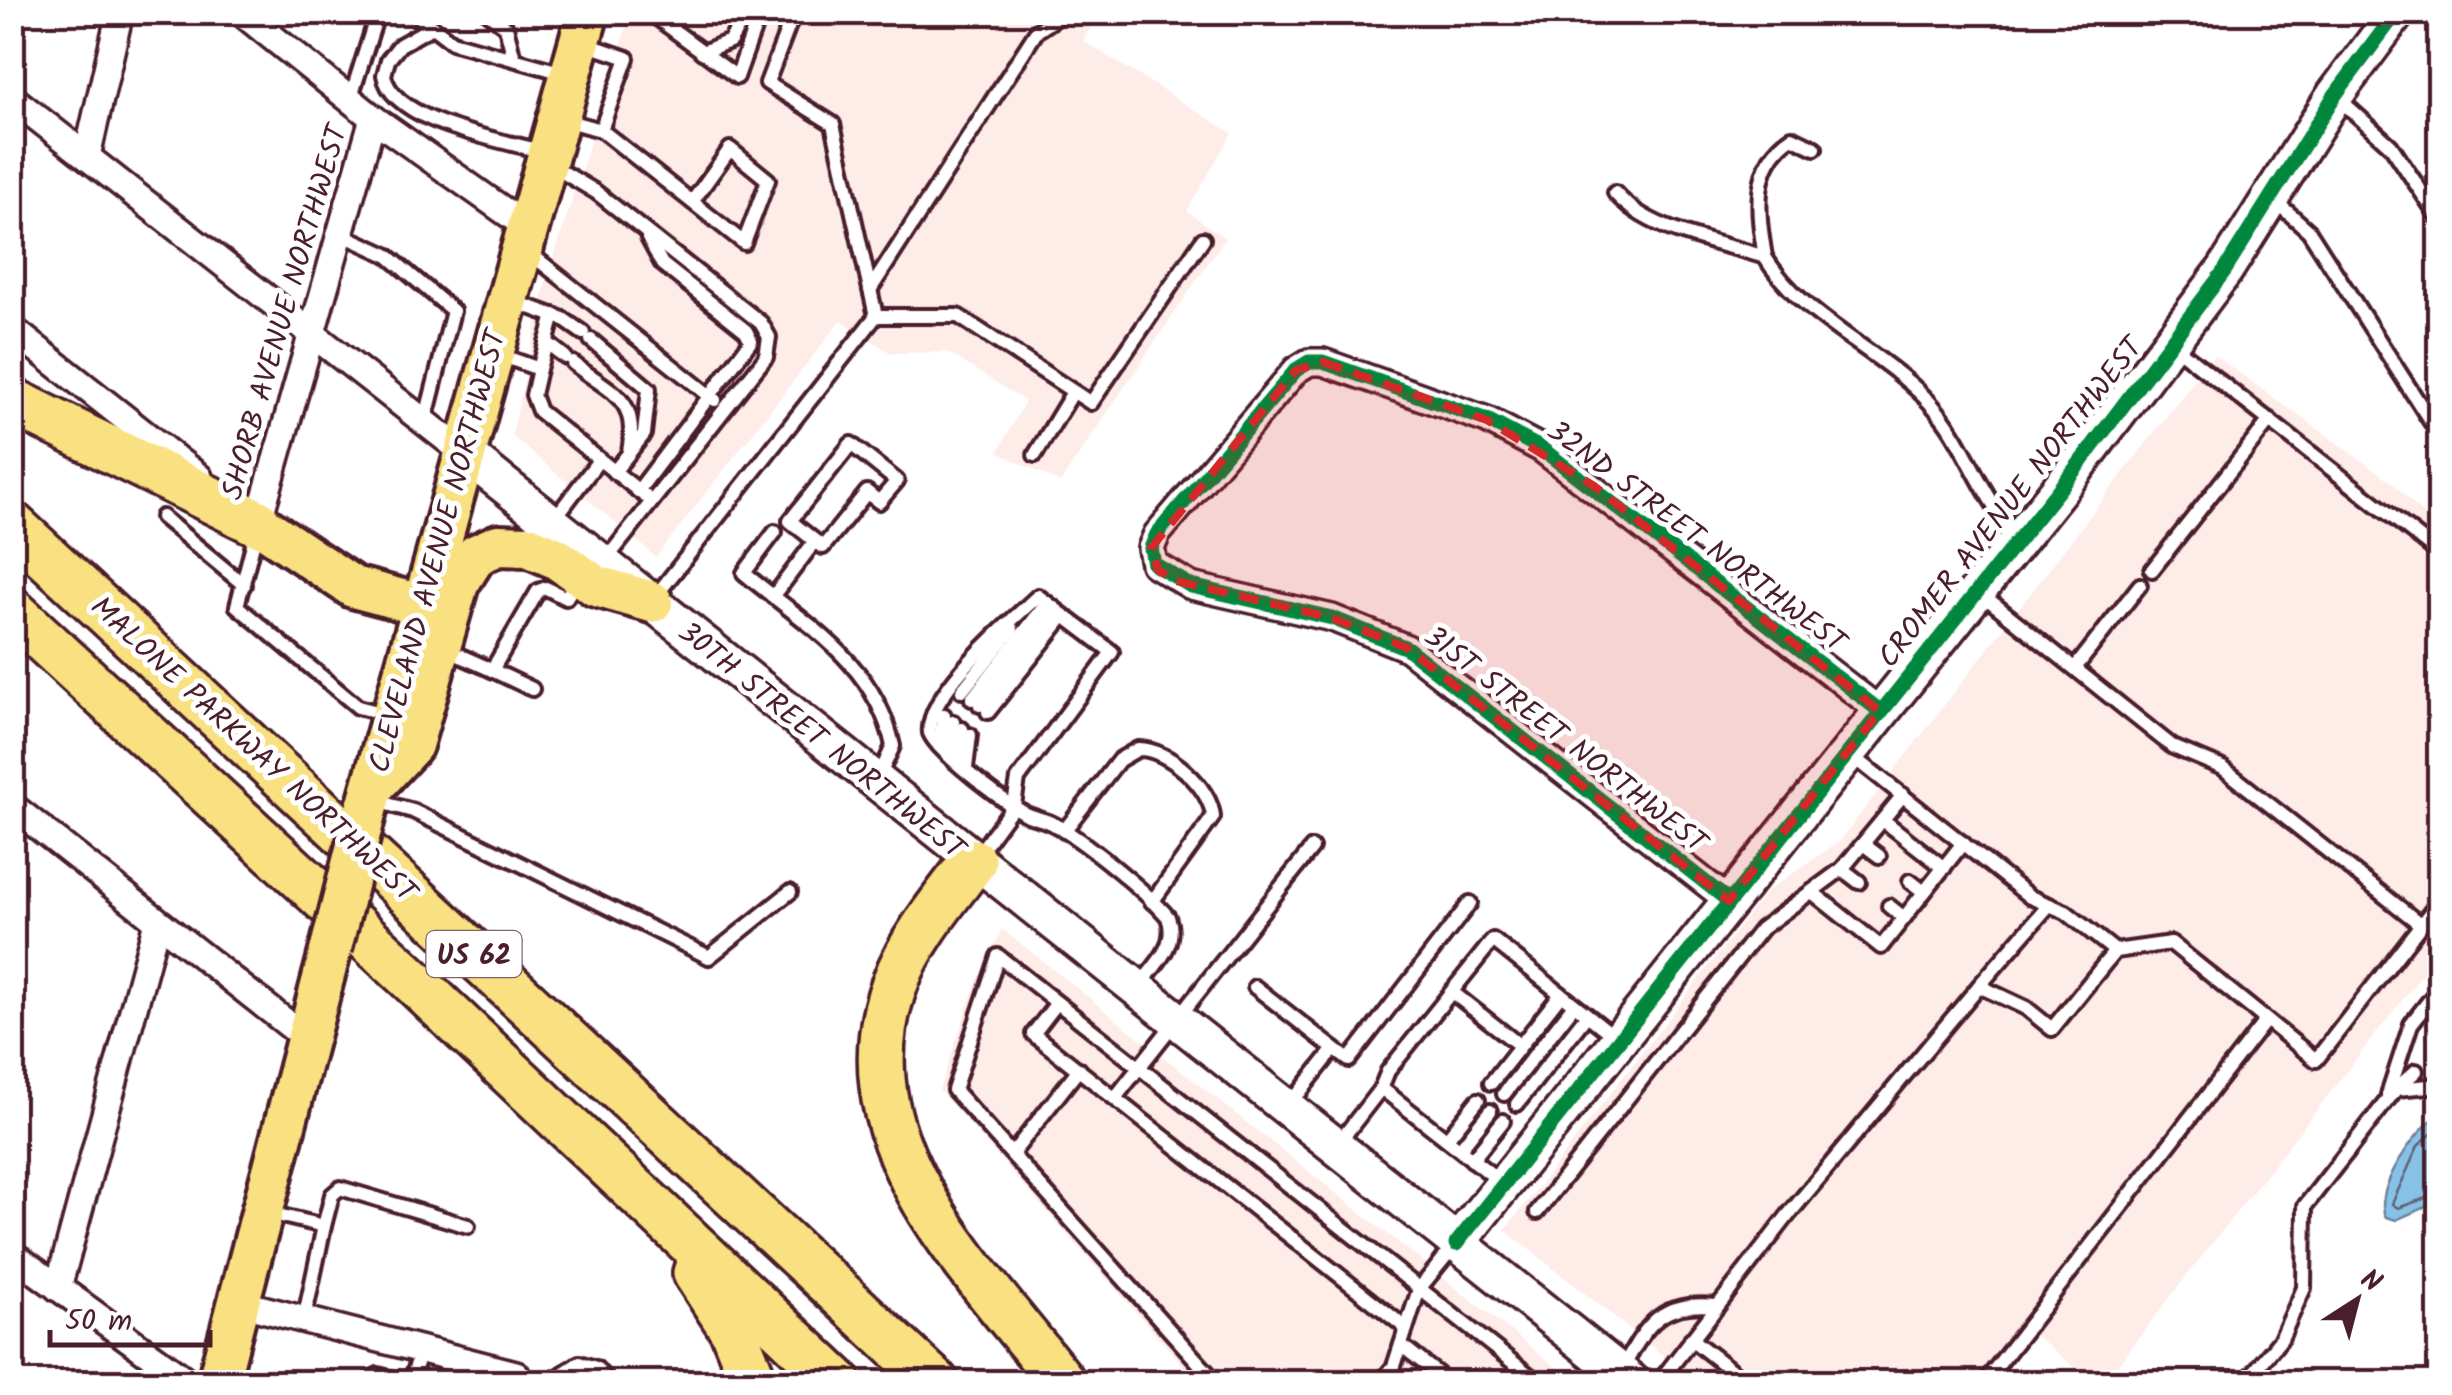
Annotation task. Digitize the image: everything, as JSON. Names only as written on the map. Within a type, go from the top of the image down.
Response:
[{"type":"highway","points":[[12,401],[258,522]]},
{"type":"highway","name":"MALONE PARKWAY NORTHWEST","points":[[12,525],[934,1382]]},
{"type":"highway","name":"MALONE PARKWAY NORTHWEST","points":[[12,611],[838,1382]]},
{"type":"highway","points":[[973,862],[934,914],[895,982],[881,1041],[883,1104],[895,1148],[918,1192],[1062,1382]]},
{"type":"highway","points":[[631,1188],[710,1293],[733,1330],[754,1382]]},
{"type":"main road","name":"CLEVELAND AVENUE NORTHWEST","points":[[218,1382],[368,800],[582,31]]},
{"type":"main road","points":[[258,522],[359,590],[421,605]]},
{"type":"main road","points":[[368,800],[412,745],[466,568],[490,547],[518,544],[538,548],[592,569],[596,586],[652,602]]},
{"type":"street","points":[[86,156],[120,12]]},
{"type":"street","points":[[241,12],[524,237]]},
{"type":"street","name":"CROMER AVENUE NORTHWEST","points":[[1456,1244],[2171,343],[2272,198],[2336,95],[2397,12]]},
{"type":"street","points":[[12,98],[552,522],[592,569]]},
{"type":"street","name":"SHORB AVENUE NORTHWEST","points":[[258,522],[373,118]]},
{"type":"street","points":[[12,329],[258,522]]},
{"type":"street","name":"32ND STREET NORTHWEST","points":[[1151,548],[1164,523],[1296,370],[1309,362],[1322,362],[1487,420],[1542,450],[1880,711]]},
{"type":"street","name":"31ST STREET NORTHWEST","points":[[1151,548],[1158,570],[1176,581],[1332,618],[1407,648],[1729,900]]},
{"type":"street","name":"30TH STREET NORTHWEST","points":[[652,602],[1622,1379]]},
{"type":"street","points":[[12,806],[308,1040]]},
{"type":"street","points":[[58,1288],[157,922]]},
{"type":"street","points":[[12,1254],[188,1382]]},
{"type":"street","points":[[239,1303],[526,1378]]},
{"type":"lane","points":[[350,100],[378,12]]},
{"type":"lane","points":[[414,12],[452,42],[514,58],[582,31],[628,58],[602,130]]},
{"type":"lane","points":[[487,12],[506,27],[514,58]]},
{"type":"lane","points":[[649,12],[736,76],[760,12]]},
{"type":"lane","points":[[702,52],[730,40],[748,12]]},
{"type":"lane","points":[[794,12],[767,82],[833,124],[876,316]]},
{"type":"lane","points":[[870,290],[1037,31],[1065,12]]},
{"type":"lane","points":[[432,27],[392,54],[384,75],[390,92],[422,116],[550,144],[602,130]]},
{"type":"lane","points":[[2336,95],[2391,146],[2440,220]]},
{"type":"lane","points":[[602,130],[692,202],[744,242],[768,180],[730,150],[692,202]]},
{"type":"lane","points":[[1815,148],[1792,137],[1766,166],[1758,211],[1765,257],[1779,280],[1808,307],[1885,364],[1938,411],[1992,505],[2020,536]]},
{"type":"lane","points":[[492,670],[538,591],[546,588],[566,598],[650,501],[768,352],[770,337],[761,323],[596,192],[550,144]]},
{"type":"lane","points":[[1615,193],[1626,205],[1658,223],[1765,257]]},
{"type":"lane","points":[[2272,198],[2308,231],[2440,436]]},
{"type":"lane","points":[[638,491],[748,350],[750,336],[662,264],[644,230]]},
{"type":"lane","points":[[341,234],[387,255],[453,311],[425,420]]},
{"type":"lane","points":[[524,237],[724,408]]},
{"type":"lane","points":[[876,316],[958,316],[1090,403],[1204,239]]},
{"type":"lane","points":[[506,298],[554,316],[587,337],[649,389],[644,434],[614,472]]},
{"type":"lane","points":[[554,316],[539,369],[535,406],[650,501]]},
{"type":"lane","points":[[652,602],[876,316]]},
{"type":"lane","points":[[546,342],[630,410],[633,423],[628,455]]},
{"type":"lane","points":[[2171,343],[2440,554]]},
{"type":"lane","points":[[492,352],[539,369]]},
{"type":"lane","points":[[1035,455],[1074,392]]},
{"type":"lane","points":[[2152,570],[2270,420]]},
{"type":"lane","points":[[851,444],[897,480],[879,502],[867,492],[823,547],[816,541],[790,521],[851,444]]},
{"type":"lane","points":[[552,522],[598,460]]},
{"type":"lane","points":[[162,517],[244,584]]},
{"type":"lane","points":[[258,522],[257,541],[237,606],[358,707],[391,716]]},
{"type":"lane","points":[[775,532],[744,573],[860,668],[883,714],[893,746],[876,783]]},
{"type":"lane","points":[[772,597],[816,541]]},
{"type":"lane","points":[[2075,668],[2140,585]]},
{"type":"lane","points":[[1976,590],[2174,747],[2223,768],[2420,924]]},
{"type":"lane","points":[[1051,606],[975,702],[1051,606]]},
{"type":"lane","points":[[1051,606],[985,645],[934,710],[930,733],[952,757],[1014,806],[1064,832],[1168,917],[1172,934],[1164,952],[1135,990]]},
{"type":"lane","points":[[973,862],[1014,806],[1018,779],[1112,652],[1051,606]]},
{"type":"lane","points":[[442,648],[532,689]]},
{"type":"lane","points":[[952,757],[957,725],[952,757]]},
{"type":"lane","points":[[1064,832],[1119,760],[1138,749],[1159,754],[1200,786],[1208,795],[1212,816],[1152,902]]},
{"type":"lane","points":[[1848,752],[2030,897],[2066,912],[2115,951]]},
{"type":"lane","points":[[1536,1212],[1761,929],[1842,869],[1903,795]]},
{"type":"lane","points":[[368,800],[412,811],[708,957],[790,892]]},
{"type":"lane","points":[[1883,820],[1944,868]]},
{"type":"lane","points":[[1812,892],[1881,946],[1963,843]]},
{"type":"lane","points":[[1863,844],[1879,856]]},
{"type":"lane","points":[[1114,1098],[1312,848]]},
{"type":"lane","points":[[1842,869],[1859,882]]},
{"type":"lane","points":[[1910,880],[1924,892]]},
{"type":"lane","points":[[1979,986],[2026,1008],[2052,1029],[2115,951],[2170,943],[2316,1060],[2440,900]]},
{"type":"lane","points":[[1255,987],[1348,1060],[1470,903]]},
{"type":"lane","points":[[1659,1382],[1928,1042],[2048,905]]},
{"type":"lane","points":[[1890,906],[1904,918]]},
{"type":"lane","points":[[1335,1147],[1382,1088],[1388,1071],[1493,940],[1618,1040]]},
{"type":"lane","points":[[1216,1382],[954,1090],[998,956],[1538,1382]]},
{"type":"lane","points":[[2392,1093],[2411,1024],[2440,987]]},
{"type":"lane","points":[[1452,992],[1514,1041]]},
{"type":"lane","points":[[1491,1084],[1562,994]]},
{"type":"lane","points":[[1057,1003],[1033,1034],[1406,1328]]},
{"type":"lane","points":[[1504,1094],[1574,1005]]},
{"type":"lane","points":[[1517,1104],[1588,1015]]},
{"type":"lane","points":[[1985,1382],[2266,1020]]},
{"type":"lane","points":[[1286,1109],[1334,1049]]},
{"type":"lane","points":[[1012,1154],[1079,1070]]},
{"type":"lane","points":[[2246,1382],[2281,1339],[2304,1288],[2305,1206],[2392,1093],[2416,1072]]},
{"type":"lane","points":[[2392,1093],[2440,1085]]},
{"type":"lane","points":[[1382,1088],[1503,1184]]},
{"type":"lane","points":[[1447,1139],[1478,1100]]},
{"type":"lane","points":[[1460,1150],[1490,1111]]},
{"type":"lane","points":[[1472,1160],[1503,1121]]},
{"type":"lane","points":[[304,1320],[332,1195],[340,1188],[468,1226]]},
{"type":"lane","points":[[263,1211],[324,1226]]},
{"type":"lane","points":[[1381,1382],[1394,1366],[1419,1289],[1456,1244]]},
{"type":"lane","points":[[1622,1379],[1662,1312],[1686,1303],[1716,1306]]},
{"type":"lane","points":[[1691,1339],[1746,1382]]},
{"type":"lane","points":[[1401,1345],[1448,1382]]},
{"type":"lane","points":[[365,1382],[378,1376],[408,1382],[420,1350]]},
{"type":"lane","points":[[550,1382],[579,1363],[596,1368],[608,1382]]},
{"type":"highlighted area","points":[[1323,362],[1487,420],[1594,486],[1880,711],[1729,901],[1407,648],[1332,618],[1176,581],[1158,570],[1151,548],[1296,370]]},
{"type":"shaded area","points":[[631,13],[1099,13],[1083,41],[1232,133],[1187,211],[1225,238],[1060,483],[998,452],[1025,401],[947,352],[891,353],[841,320],[656,557],[512,436],[545,285]]},
{"type":"shaded area","points":[[2214,355],[2393,483],[2439,531],[2439,953],[2104,1382],[2093,1382],[2035,1335],[1997,1382],[1696,1382],[1505,1230],[1767,891],[1839,842]]},
{"type":"shaded area","points":[[1002,929],[1575,1382],[1198,1382],[939,1090],[973,992]]},
{"type":"water","points":[[2439,1115],[2439,1201],[2396,1220],[2386,1217],[2383,1206],[2390,1177],[2419,1132]]},
{"type":"cycle path","points":[[1456,1244],[2076,468],[2225,270],[2335,95],[2397,12]]},
{"type":"cycle path","points":[[1729,901],[1407,648],[1332,618],[1191,586],[1154,564],[1151,548],[1157,534],[1296,370],[1309,362],[1323,362],[1487,420],[1542,449],[1880,711]]}]
